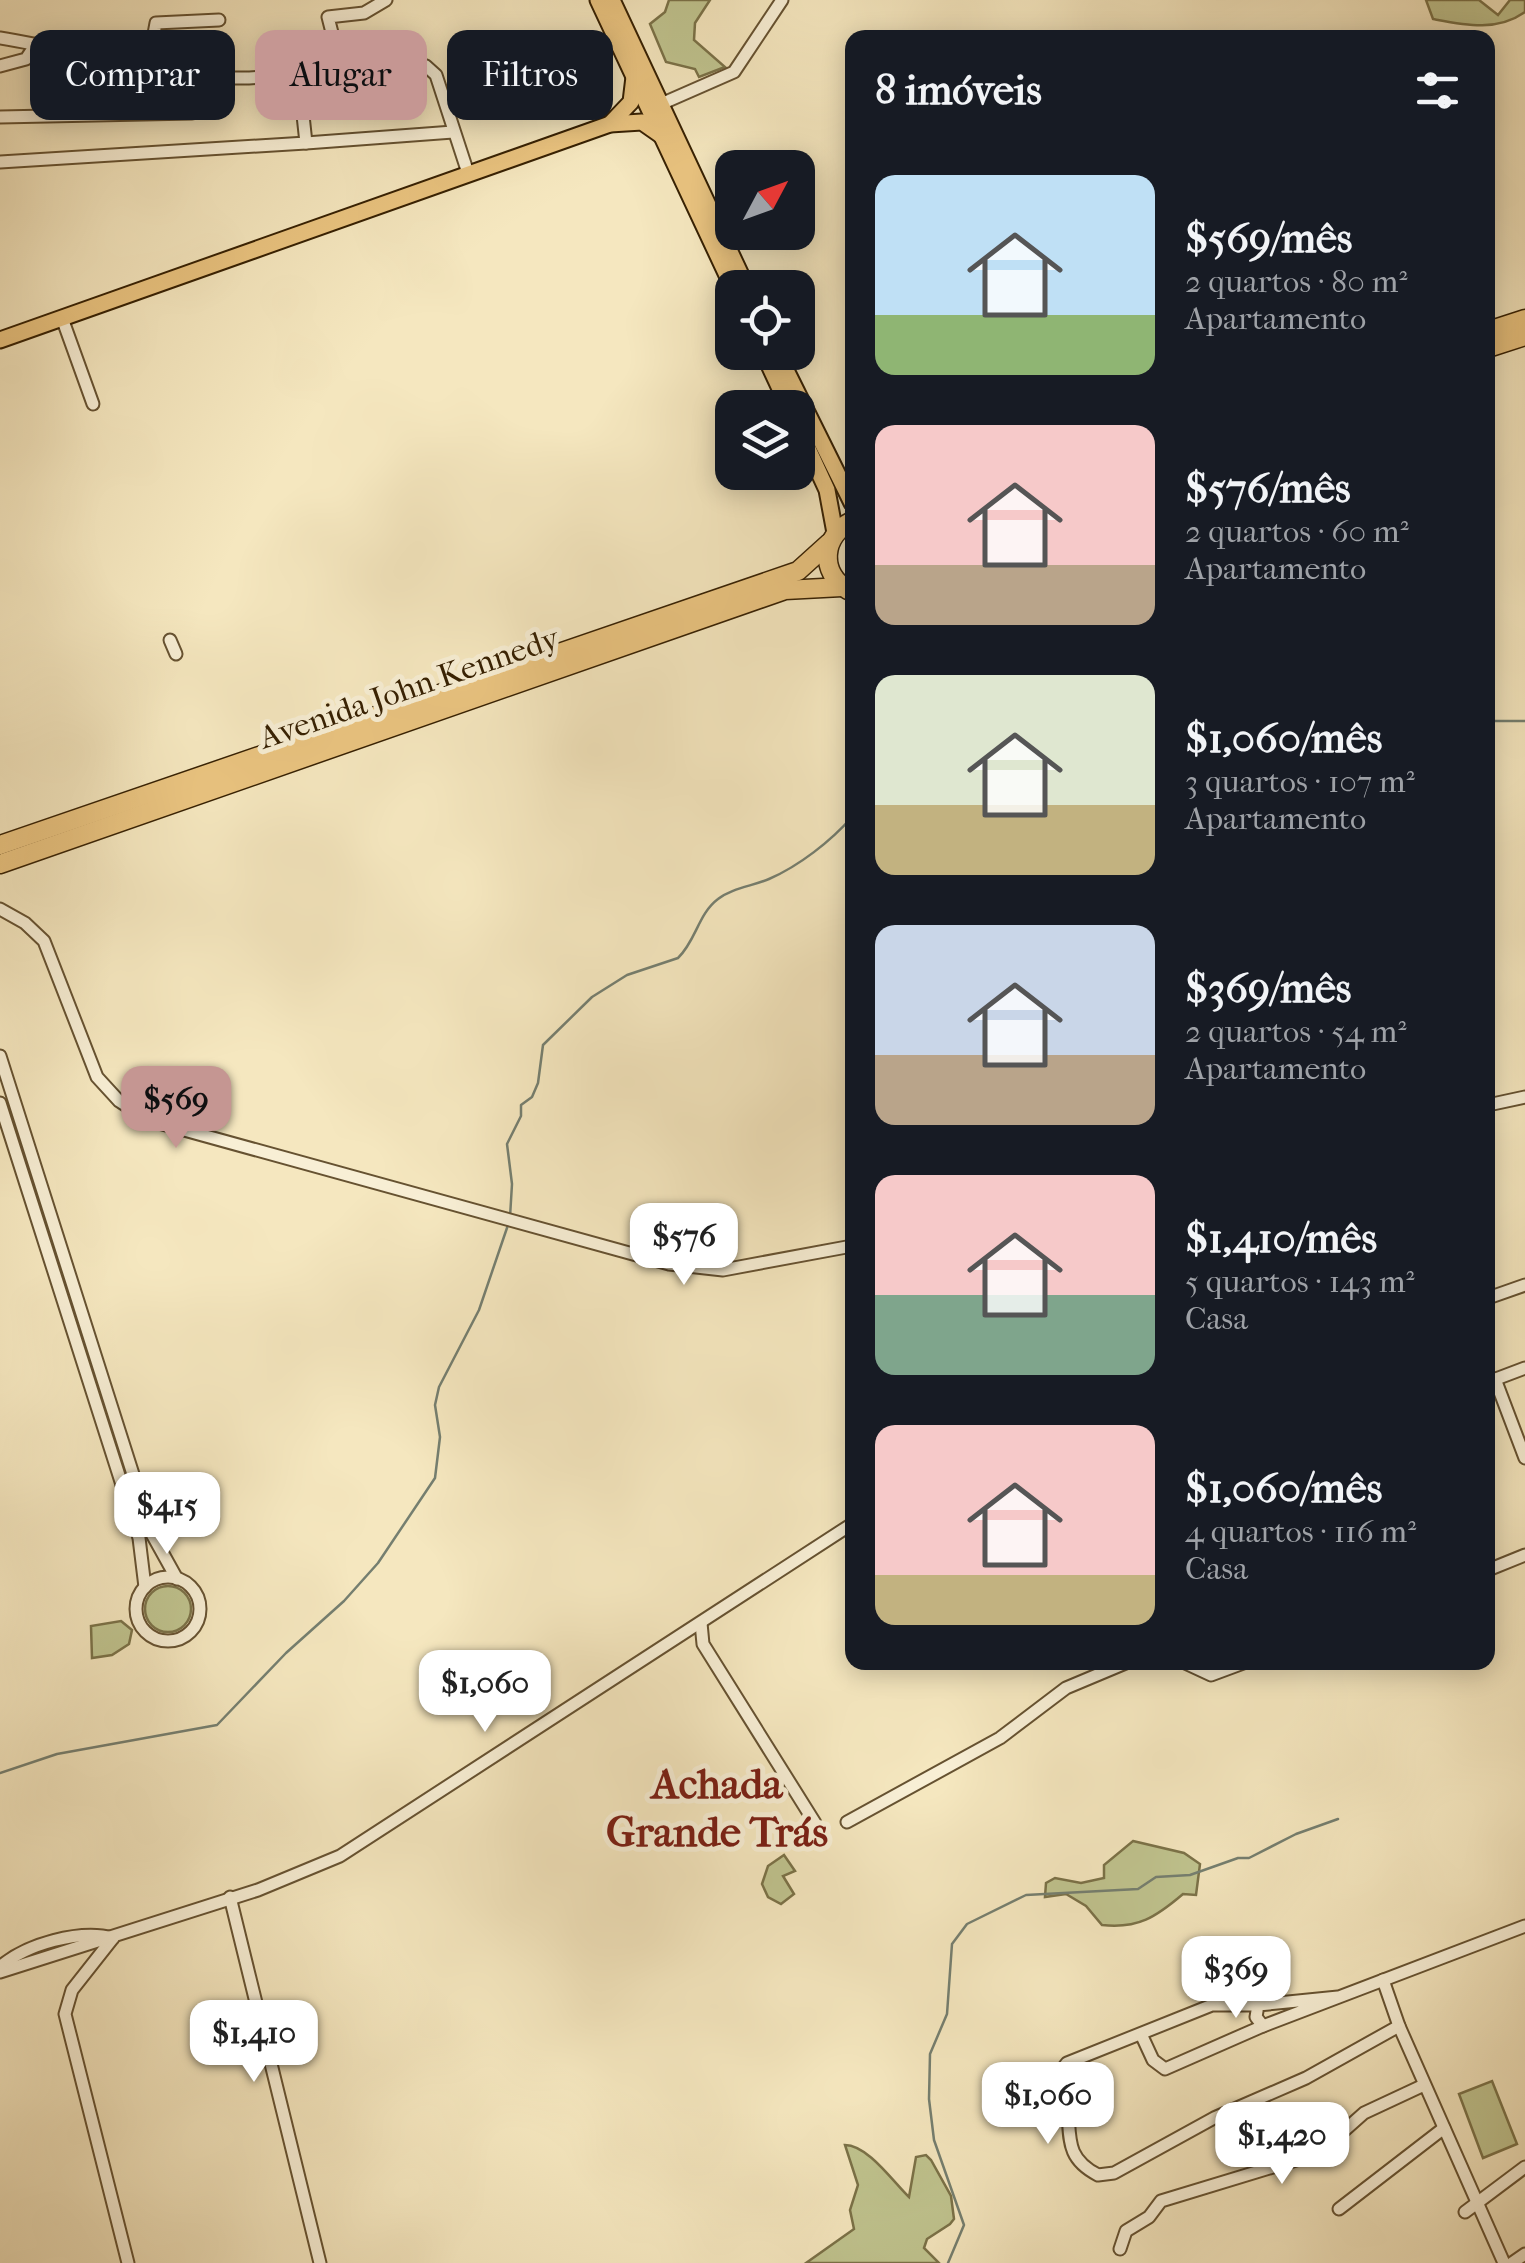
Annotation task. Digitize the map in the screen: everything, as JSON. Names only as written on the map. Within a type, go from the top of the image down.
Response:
[{"type":"highway","points":[[1495,329],[1525,318]]},
{"type":"highway","points":[[1495,346],[1525,336]]},
{"type":"highway","name":"Avenida John Kennedy","points":[[0,845],[798,572],[845,526]]},
{"type":"highway","points":[[832,538],[828,567],[845,588]]},
{"type":"highway","name":"Avenida John Kennedy","points":[[0,864],[785,590],[845,590]]},
{"type":"main road","points":[[598,0],[724,270]]},
{"type":"main road","points":[[612,0],[739,270]]},
{"type":"main road","points":[[610,124],[631,102],[634,76]]},
{"type":"main road","points":[[0,340],[610,124],[642,122],[662,136]]},
{"type":"main road","points":[[786,370],[845,489]]},
{"type":"main road","points":[[815,464],[827,490],[832,538]]},
{"type":"street","points":[[331,30],[328,17],[364,14],[386,0]]},
{"type":"street","points":[[662,104],[734,72],[748,58],[782,0]]},
{"type":"street","points":[[155,30],[156,23],[219,20]]},
{"type":"street","points":[[0,38],[30,43]]},
{"type":"street","points":[[0,66],[26,60],[30,54]]},
{"type":"street","points":[[427,67],[436,75],[468,172]]},
{"type":"street","points":[[0,117],[30,116]]},
{"type":"street","points":[[304,120],[306,142]]},
{"type":"street","points":[[0,162],[454,132]]},
{"type":"street","points":[[62,318],[93,404]]},
{"type":"street","points":[[170,640],[176,654]]},
{"type":"street","points":[[0,909],[44,942],[88,1062],[107,1090],[132,1112],[164,1127],[694,1268],[723,1270],[771,1264],[845,1248]]},
{"type":"street","points":[[0,1056],[152,1534],[177,1579],[194,1590],[200,1609],[194,1628],[179,1640],[159,1640],[142,1628],[136,1610],[145,1587],[139,1538],[0,1103]]},
{"type":"street","points":[[1495,1103],[1525,1097]]},
{"type":"street","points":[[1495,1296],[1525,1285]]},
{"type":"street","points":[[1495,1379],[1525,1368]]},
{"type":"street","points":[[1495,1390],[1525,1458]]},
{"type":"street","points":[[0,1969],[114,1938],[340,1856],[845,1529]]},
{"type":"street","points":[[1495,1567],[1525,1555]]},
{"type":"street","points":[[145,1587],[159,1579],[177,1579]]},
{"type":"street","points":[[702,1623],[702,1644],[815,1823]]},
{"type":"street","points":[[847,1822],[1000,1738],[1066,1688],[1109,1670]]},
{"type":"street","points":[[1201,1670],[1212,1675],[1225,1670]]},
{"type":"street","points":[[230,1897],[320,2263]]},
{"type":"street","points":[[1141,2034],[1153,2060],[1164,2069],[1264,2026],[1525,1926]]},
{"type":"street","points":[[114,1938],[72,1990],[65,2014],[128,2263]]},
{"type":"street","points":[[1383,1980],[1398,2026],[1444,2128],[1470,2208],[1508,2263],[1525,2254]]},
{"type":"street","points":[[1338,1998],[1212,2005],[1092,2050],[1066,2064],[1060,2072],[1068,2111],[1066,2137],[1086,2167],[1098,2175],[1125,2168],[1214,2118],[1306,2078],[1398,2026]]},
{"type":"street","points":[[1258,2005],[1256,2017],[1264,2026]]},
{"type":"street","points":[[1120,2249],[1126,2231],[1148,2217],[1161,2201],[1318,2153],[1364,2114],[1424,2085]]},
{"type":"street","points":[[1339,2209],[1444,2128]]},
{"type":"street","points":[[1470,2208],[1525,2167]]},
{"type":"green space","points":[[669,0],[710,0],[695,23],[694,40],[725,67],[699,77],[695,69],[666,62],[650,24],[665,12]]},
{"type":"green space","points":[[1426,0],[1479,0],[1498,15],[1510,0],[1525,0],[1525,12],[1492,25],[1469,25],[1433,19]]},
{"type":"green space","points":[[168,1586],[185,1592],[191,1609],[185,1626],[168,1632],[151,1626],[145,1609],[151,1592]]},
{"type":"green space","points":[[121,1621],[132,1630],[129,1644],[112,1655],[92,1658],[91,1626]]},
{"type":"green space","points":[[1133,1841],[1184,1853],[1200,1864],[1196,1895],[1183,1894],[1146,1920],[1115,1926],[1102,1925],[1086,1906],[1066,1894],[1045,1897],[1046,1883],[1055,1878],[1081,1883],[1104,1878],[1104,1865]]},
{"type":"green space","points":[[784,1855],[795,1871],[783,1876],[794,1894],[781,1904],[768,1897],[762,1884],[768,1866]]},
{"type":"green space","points":[[1492,2081],[1517,2144],[1483,2158],[1459,2094]]},
{"type":"green space","points":[[845,2145],[863,2151],[909,2197],[916,2157],[926,2155],[931,2160],[951,2196],[954,2219],[927,2239],[924,2248],[939,2263],[806,2263],[854,2229],[850,2210],[858,2185]]},
{"type":"waterway","points":[[1495,721],[1525,721]]},
{"type":"waterway","points":[[510,1217],[512,1184],[507,1144],[521,1116],[521,1105],[532,1097],[538,1083],[543,1045],[592,997],[627,975],[678,958],[718,899],[792,867],[845,824]]},
{"type":"waterway","points":[[0,1773],[57,1754],[217,1725],[286,1653],[344,1601],[378,1563],[435,1478],[440,1437],[435,1405],[439,1387],[479,1310],[508,1225]]},
{"type":"waterway","points":[[948,2263],[964,2225],[934,2140],[929,2099],[930,2054],[947,2014],[952,1944],[967,1924],[1026,1895],[1138,1889],[1156,1877],[1190,1875],[1238,1858],[1249,1858],[1296,1834],[1338,1819]]},
{"type":"district","name":"Achada Grande Trás","points":[[717,1808]]}]
